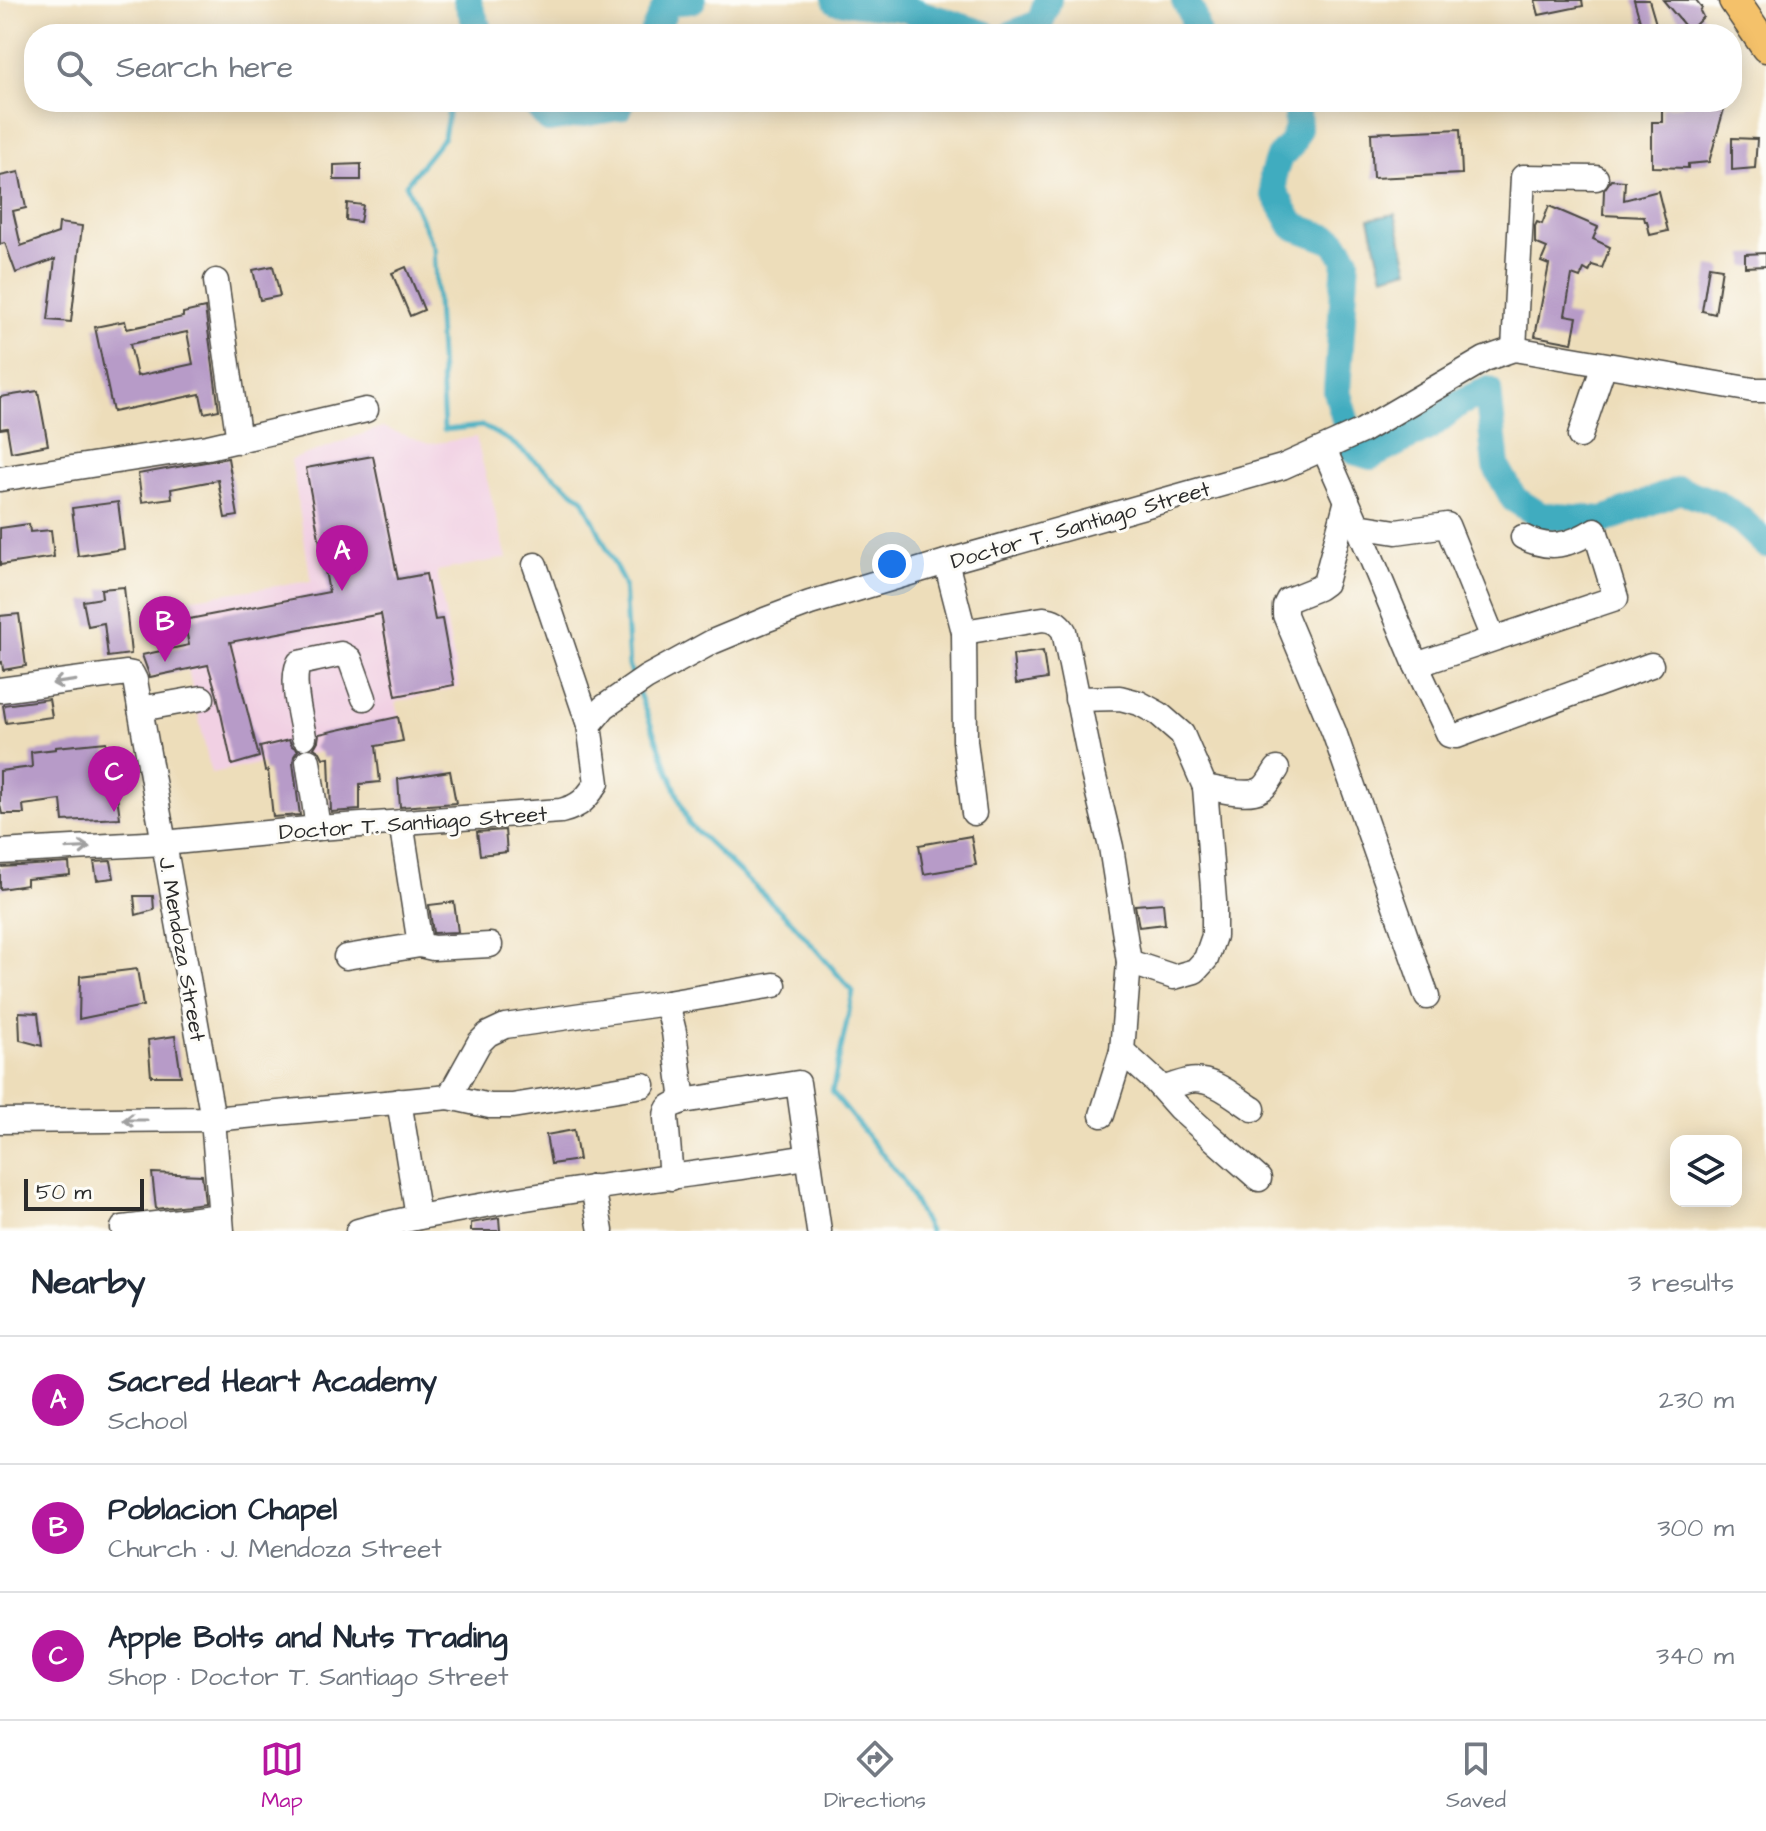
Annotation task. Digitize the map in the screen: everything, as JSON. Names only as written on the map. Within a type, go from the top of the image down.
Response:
[{"type":"main road","points":[[1734,0],[1766,47]]},
{"type":"street","points":[[1596,178],[1523,177],[1514,349],[1766,390]]},
{"type":"street","points":[[216,281],[239,441]]},
{"type":"street","name":"Doctor T. Santiago Street","points":[[0,852],[164,843],[574,808],[584,801],[597,783],[589,725],[604,707],[638,683],[712,642],[810,603],[1282,467],[1362,431],[1485,359],[1514,349]]},
{"type":"street","points":[[1580,436],[1604,365]]},
{"type":"street","points":[[0,479],[239,441],[366,410]]},
{"type":"street","points":[[1326,448],[1416,665],[1449,735],[1457,736],[1651,665]]},
{"type":"street","points":[[1347,500],[1325,583],[1288,600],[1285,615],[1334,732],[1427,997]]},
{"type":"street","points":[[1358,526],[1396,532],[1447,525],[1493,638]]},
{"type":"street","points":[[1416,665],[1616,598],[1595,530],[1575,542],[1558,544],[1537,545],[1523,537]]},
{"type":"street","points":[[946,562],[964,632],[965,741],[974,813]]},
{"type":"street","points":[[535,565],[589,725]]},
{"type":"street","points":[[964,632],[1043,619],[1051,619],[1064,631],[1111,847],[1129,962],[1122,1051],[1102,1115]]},
{"type":"street","points":[[318,828],[295,670],[299,663],[341,654],[350,659],[364,698]]},
{"type":"street","name":"J. Mendoza Street","points":[[0,690],[127,673],[132,674],[135,680],[213,1119],[222,1224]]},
{"type":"street","points":[[140,709],[202,698]]},
{"type":"street","points":[[1077,699],[1120,698],[1139,703],[1159,714],[1182,734],[1205,787],[1214,901],[1214,936],[1206,959],[1195,971],[1174,977],[1129,962]]},
{"type":"street","points":[[1205,787],[1256,792],[1262,789],[1277,769]]},
{"type":"street","points":[[401,822],[420,945]]},
{"type":"street","points":[[346,957],[420,945],[433,948],[490,945]]},
{"type":"street","points":[[449,1097],[479,1043],[488,1034],[505,1026],[774,985]]},
{"type":"street","points":[[667,1003],[683,1101]]},
{"type":"street","points":[[1122,1051],[1259,1179]]},
{"type":"street","points":[[1163,1089],[1190,1080],[1203,1080],[1253,1109]]},
{"type":"street","points":[[671,1178],[666,1111],[669,1106],[683,1101],[798,1083],[819,1231]]},
{"type":"street","points":[[0,1121],[213,1119],[449,1097],[490,1106],[512,1106],[643,1085]]},
{"type":"street","points":[[399,1101],[418,1217]]},
{"type":"street","points":[[358,1231],[418,1217],[593,1187],[808,1157]]},
{"type":"street","points":[[593,1187],[601,1231]]},
{"type":"street","points":[[123,1228],[222,1224]]},
{"type":"shaded area","points":[[382,427],[429,444],[476,437],[507,558],[437,571],[459,687],[396,702],[404,736],[211,773],[173,601],[311,581],[291,460]]},
{"type":"water","points":[[1395,214],[1409,269],[1383,276],[1369,219]]},
{"type":"building","points":[[1535,0],[1582,0],[1583,6],[1539,15]]},
{"type":"building","points":[[1634,0],[1649,0],[1656,24],[1641,24]]},
{"type":"building","points":[[1663,0],[1696,0],[1702,8],[1703,17],[1696,24],[1683,24]]},
{"type":"building","points":[[1662,112],[1723,112],[1709,162],[1688,164],[1688,168],[1652,167],[1652,122],[1662,122]]},
{"type":"building","points":[[1460,129],[1462,174],[1373,178],[1371,133]]},
{"type":"building","points":[[1732,138],[1757,139],[1755,168],[1732,170]]},
{"type":"building","points":[[361,164],[361,180],[334,180],[334,165]]},
{"type":"building","points":[[19,172],[26,208],[13,211],[21,246],[58,233],[59,223],[82,226],[71,322],[48,320],[55,259],[16,273],[5,243],[0,244],[0,176]]},
{"type":"building","points":[[1611,180],[1625,181],[1624,200],[1658,191],[1668,231],[1650,235],[1644,217],[1603,215],[1604,190]]},
{"type":"building","points":[[347,203],[363,205],[360,222],[346,220]]},
{"type":"building","points":[[1549,206],[1598,227],[1593,239],[1610,247],[1602,268],[1592,265],[1589,272],[1584,269],[1580,278],[1572,275],[1565,315],[1577,317],[1572,343],[1535,336],[1549,265],[1541,262],[1547,248],[1535,243],[1535,226],[1537,222],[1542,224]]},
{"type":"building","points":[[1766,253],[1766,266],[1745,267],[1745,254]]},
{"type":"building","points":[[273,266],[280,296],[260,300],[253,270]]},
{"type":"building","points":[[1709,266],[1722,268],[1715,314],[1702,311]]},
{"type":"building","points":[[406,267],[424,310],[410,316],[392,273]]},
{"type":"building","points":[[205,308],[219,410],[204,413],[200,394],[113,412],[95,327],[125,321],[127,329],[183,317],[183,313]],"holes":[[[187,332],[193,364],[137,376],[130,344]]]},
{"type":"building","points":[[38,391],[48,445],[11,452],[7,428],[0,429],[0,397]]},
{"type":"building","points":[[373,456],[398,579],[426,574],[435,620],[442,619],[454,685],[396,696],[381,614],[230,642],[259,757],[232,765],[208,665],[150,677],[142,655],[189,645],[184,620],[329,592],[306,468]]},
{"type":"building","points":[[228,458],[238,516],[225,518],[218,480],[171,489],[172,498],[142,502],[138,474]]},
{"type":"building","points":[[118,502],[124,549],[78,556],[72,508]]},
{"type":"building","points":[[29,524],[30,532],[51,530],[54,557],[0,565],[0,528]]},
{"type":"building","points":[[124,587],[131,654],[108,657],[104,623],[88,626],[83,601],[102,598],[101,589]]},
{"type":"building","points":[[19,614],[26,666],[3,670],[0,663],[0,616]]},
{"type":"building","points":[[1043,651],[1047,679],[1016,684],[1013,655]]},
{"type":"building","points":[[49,699],[52,717],[6,723],[3,705]]},
{"type":"building","points":[[398,717],[403,741],[376,746],[380,782],[360,784],[360,810],[331,812],[329,757],[323,758],[314,748],[319,734]]},
{"type":"building","points":[[289,740],[298,750],[293,763],[300,815],[273,817],[268,770],[265,771],[260,747]]},
{"type":"building","points":[[106,742],[111,797],[117,796],[120,818],[63,821],[61,800],[23,805],[24,814],[2,814],[0,771],[32,767],[31,752]]},
{"type":"building","points":[[450,771],[456,803],[400,807],[398,779]]},
{"type":"building","points":[[505,830],[507,852],[480,855],[477,832]]},
{"type":"building","points":[[971,836],[976,865],[924,874],[919,845]]},
{"type":"building","points":[[111,861],[114,878],[97,880],[94,862]]},
{"type":"building","points":[[69,863],[70,875],[27,879],[27,885],[0,889],[0,867]]},
{"type":"building","points":[[134,896],[153,896],[154,910],[136,915]]},
{"type":"building","points":[[454,902],[458,932],[433,933],[429,905]]},
{"type":"building","points":[[1163,903],[1165,924],[1139,927],[1135,905]]},
{"type":"building","points":[[137,969],[143,1006],[79,1019],[80,976]]},
{"type":"building","points":[[19,1012],[38,1013],[42,1046],[20,1040]]},
{"type":"building","points":[[175,1036],[181,1076],[151,1076],[148,1040]]},
{"type":"building","points":[[574,1130],[579,1160],[551,1164],[546,1135]]},
{"type":"building","points":[[152,1173],[202,1175],[205,1203],[156,1209]]},
{"type":"building","points":[[499,1218],[500,1231],[471,1231],[471,1223]]},
{"type":"waterway","points":[[467,0],[476,24]]},
{"type":"waterway","points":[[658,24],[668,2],[692,0]]},
{"type":"waterway","points":[[836,0],[903,8],[953,24]]},
{"type":"waterway","points":[[1038,24],[1048,0]]},
{"type":"waterway","points":[[1185,0],[1195,24]]},
{"type":"waterway","points":[[448,112],[444,137],[406,184],[434,248],[444,430],[482,426],[510,441],[583,499],[624,584],[629,666],[633,677]]},
{"type":"waterway","points":[[543,112],[549,119],[590,112]]},
{"type":"waterway","points":[[1297,112],[1298,128],[1291,145],[1279,157],[1273,175],[1274,192],[1293,226],[1334,241],[1346,259],[1337,391],[1354,451],[1371,456],[1430,426],[1459,403],[1488,390],[1496,466],[1514,499],[1541,516],[1604,520],[1680,490],[1715,503],[1741,520],[1766,544]]},
{"type":"waterway","points":[[638,691],[689,824],[793,923],[853,992],[832,1092],[903,1180],[929,1231]]},
{"type":"place","name":"Sacred Heart Academy","points":[[342,591]]},
{"type":"place","name":"Poblacion Chapel","points":[[165,662]]},
{"type":"place","name":"Apple Bolts and Nuts Trading","points":[[114,812]]}]
